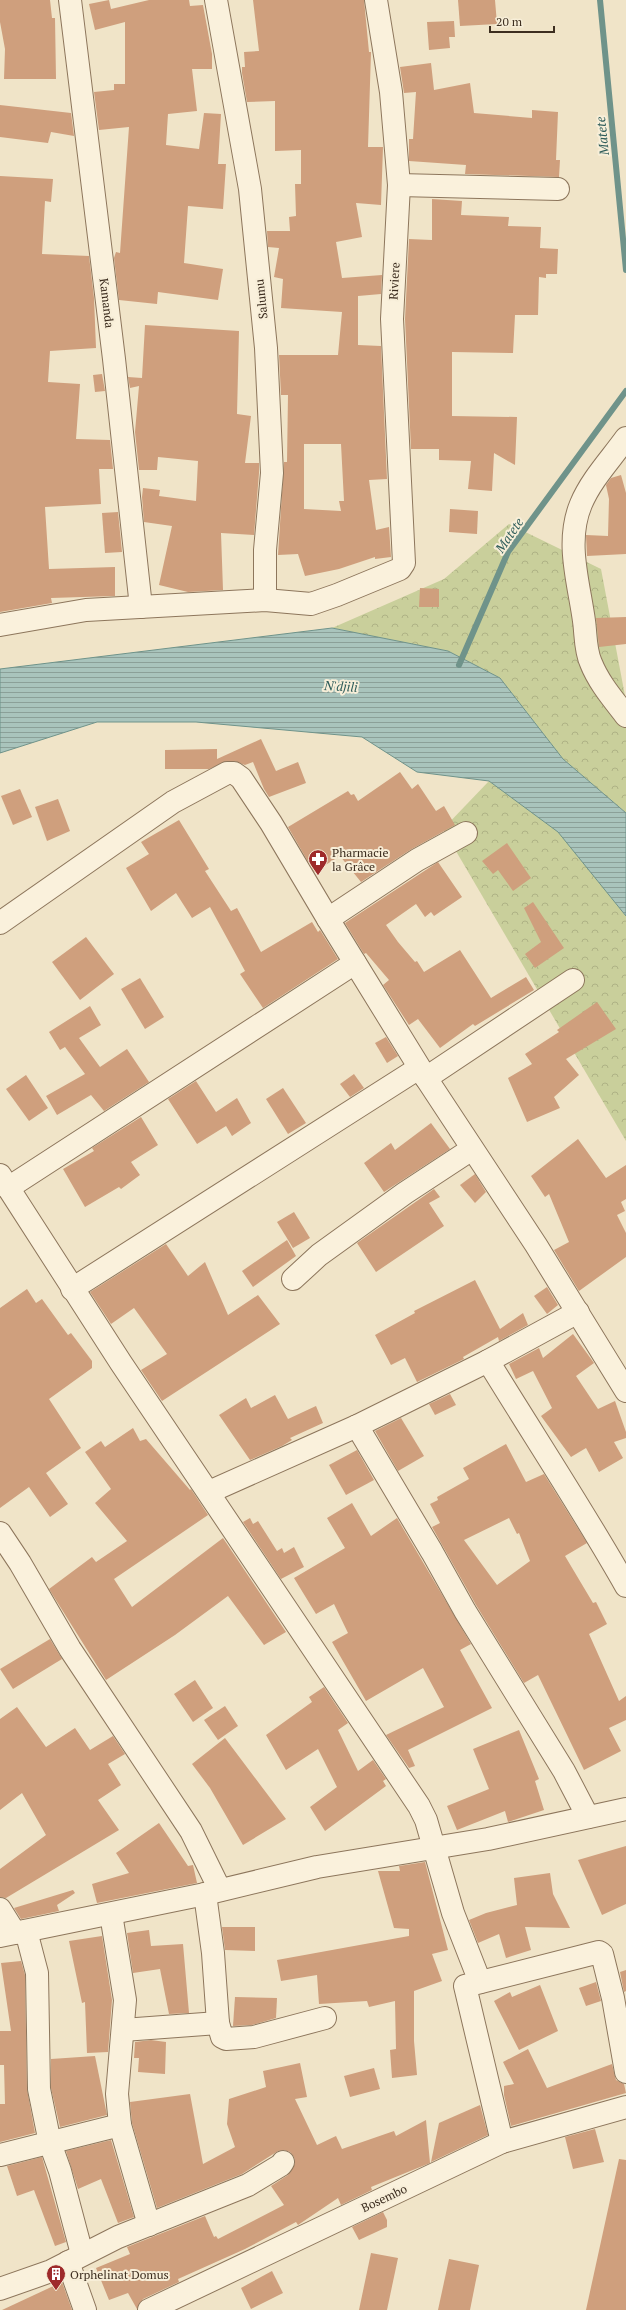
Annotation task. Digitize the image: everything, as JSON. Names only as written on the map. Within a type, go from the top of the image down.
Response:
[{"type":"street","name":"Kamanda","points":[[70,0],[114,359],[141,607]]},
{"type":"street","name":"Salumu","points":[[216,0],[250,189],[266,348],[272,473],[265,550],[265,600]]},
{"type":"street","name":"Riviere","points":[[265,600],[310,604],[338,595],[400,569],[404,563],[392,319],[399,185],[391,92],[376,0]]},
{"type":"street","points":[[399,185],[558,189]]},
{"type":"street","points":[[626,438],[587,492],[580,505],[575,531],[574,564],[584,620],[586,648],[590,663],[601,682],[626,716]]},
{"type":"street","points":[[0,625],[86,610],[265,600]]},
{"type":"street","points":[[0,923],[173,802],[227,773],[234,773],[241,778],[279,836],[354,963],[422,1073],[578,1312],[626,1391]]},
{"type":"street","points":[[328,919],[417,860],[466,833]]},
{"type":"street","points":[[354,963],[4,1182],[72,1289],[419,1806],[454,1913],[480,1982]]},
{"type":"street","points":[[72,1289],[573,980]]},
{"type":"street","points":[[292,1279],[319,1255],[400,1197],[472,1149]]},
{"type":"street","points":[[209,1492],[357,1426],[488,1361],[578,1312]]},
{"type":"street","points":[[488,1361],[531,1432],[571,1492],[626,1586]]},
{"type":"street","points":[[357,1426],[432,1552],[465,1611],[564,1771],[588,1817]]},
{"type":"street","points":[[0,1533],[70,1649],[191,1831],[212,1892],[213,1953],[218,2023],[222,2037],[254,2037],[325,2018]]},
{"type":"street","points":[[14,1933],[111,1914],[317,1868],[488,1839],[626,1809]]},
{"type":"street","points":[[0,1909],[37,1973],[40,2089],[50,2143],[60,2171],[85,2310]]},
{"type":"street","points":[[111,1914],[125,2000],[124,2030],[117,2094],[120,2124],[149,2225]]},
{"type":"street","points":[[502,2142],[466,1986],[599,1952],[602,1954],[613,1998],[626,2072]]},
{"type":"street","points":[[124,2030],[218,2023]]},
{"type":"street","name":"Bosembo","points":[[149,2310],[502,2142],[626,2107]]},
{"type":"street","points":[[0,2155],[120,2124]]},
{"type":"street","points":[[0,2289],[51,2271],[75,2258],[149,2225],[248,2185],[281,2166],[283,2162]]},
{"type":"green space","points":[[509,524],[601,569],[626,701],[626,813],[563,759],[500,678],[448,651],[332,628],[444,579]]},
{"type":"green space","points":[[489,781],[558,831],[626,916],[626,1141],[443,829]]},
{"type":"water","name":"N'djili","points":[[332,628],[448,651],[500,678],[563,759],[626,813],[626,916],[558,832],[489,781],[417,772],[362,737],[196,722],[97,722],[0,753],[0,669]]},
{"type":"building","points":[[0,0],[50,0],[52,18],[55,18],[56,79],[4,79],[5,49],[0,22]]},
{"type":"building","points":[[109,0],[111,9],[149,0],[189,0],[190,6],[203,5],[212,54],[212,69],[192,69],[197,111],[168,114],[166,145],[199,149],[204,113],[221,114],[218,164],[226,164],[223,209],[188,206],[184,263],[223,269],[218,300],[158,292],[157,304],[119,300],[114,258],[116,252],[120,253],[129,127],[99,130],[94,92],[114,90],[114,84],[125,84],[125,22],[95,30],[89,4]]},
{"type":"building","points":[[253,0],[364,0],[369,52],[371,52],[368,147],[383,147],[381,205],[356,203],[362,237],[336,242],[342,278],[382,275],[381,294],[358,296],[358,345],[381,346],[387,479],[369,480],[376,530],[389,527],[391,557],[375,559],[375,557],[339,569],[305,576],[298,554],[278,555],[284,462],[287,462],[288,395],[281,395],[279,355],[338,355],[342,312],[281,308],[283,279],[274,277],[279,248],[268,247],[267,231],[290,231],[289,217],[296,216],[295,184],[301,184],[301,150],[275,151],[275,101],[247,102],[242,73],[242,67],[245,67],[244,52],[259,51]],"holes":[[[304,444],[341,444],[344,501],[339,501],[341,511],[304,509]]]},
{"type":"building","points":[[458,0],[495,0],[497,24],[460,26]]},
{"type":"building","points":[[454,21],[455,37],[449,37],[450,48],[429,50],[427,22]]},
{"type":"building","points":[[431,63],[434,90],[470,83],[474,113],[532,118],[532,110],[558,112],[556,160],[560,160],[559,177],[465,174],[466,165],[409,161],[409,139],[413,139],[416,92],[404,93],[400,67]]},
{"type":"building","points":[[0,105],[71,113],[74,136],[51,132],[48,143],[0,137]]},
{"type":"building","points":[[0,176],[53,179],[51,202],[45,201],[42,254],[89,256],[94,298],[96,348],[50,351],[48,382],[80,384],[76,439],[110,440],[113,469],[99,469],[101,504],[45,507],[49,569],[115,567],[115,596],[51,598],[52,603],[0,612]]},
{"type":"building","points":[[432,199],[462,201],[461,215],[509,217],[508,226],[541,227],[540,248],[558,249],[557,274],[546,274],[546,278],[539,277],[538,315],[515,315],[513,353],[452,352],[452,416],[517,417],[515,465],[494,453],[492,491],[468,489],[471,461],[439,460],[439,449],[411,449],[405,319],[409,239],[432,240]]},
{"type":"building","points":[[145,325],[239,331],[237,414],[251,416],[245,463],[259,463],[259,473],[254,535],[221,533],[223,590],[188,592],[159,585],[172,526],[144,522],[142,497],[143,488],[160,490],[159,496],[196,501],[198,461],[158,457],[157,470],[139,470],[135,432],[139,386],[130,388],[128,377],[142,378]]},
{"type":"building","points":[[102,374],[105,391],[95,392],[93,375]]},
{"type":"building","points":[[621,475],[626,493],[626,554],[587,556],[586,535],[608,536],[609,499],[606,485],[611,478]]},
{"type":"building","points":[[450,509],[478,511],[477,534],[449,532]]},
{"type":"building","points":[[118,512],[122,552],[105,553],[102,513]]},
{"type":"building","points":[[420,588],[439,589],[439,607],[419,607]]},
{"type":"building","points":[[626,617],[626,644],[599,647],[596,618]]},
{"type":"building","points":[[261,739],[276,771],[298,762],[306,783],[269,797],[264,789],[253,762],[245,765],[234,761],[227,761],[209,769],[165,769],[165,750],[217,749],[217,759]]},
{"type":"building","points":[[400,772],[412,789],[418,784],[436,811],[444,806],[455,825],[410,850],[361,882],[340,856],[314,872],[288,827],[348,791],[351,795],[354,794],[358,801]]},
{"type":"building","points":[[20,789],[32,817],[13,825],[1,796]]},
{"type":"building","points":[[58,799],[70,831],[47,841],[35,807]]},
{"type":"building","points":[[179,820],[209,869],[205,871],[231,911],[237,908],[261,952],[312,922],[318,932],[320,930],[338,959],[263,1008],[240,974],[245,971],[210,907],[192,918],[176,893],[151,911],[126,868],[149,854],[141,842]]},
{"type":"building","points":[[507,843],[531,878],[513,891],[498,870],[493,874],[482,861]]},
{"type":"building","points":[[438,862],[462,897],[434,916],[431,912],[425,917],[416,904],[386,925],[398,942],[415,962],[417,961],[424,972],[460,950],[491,998],[526,977],[534,990],[475,1026],[473,1024],[440,1048],[418,1019],[409,1025],[383,985],[389,980],[366,953],[364,954],[345,923]]},
{"type":"building","points":[[533,902],[564,948],[535,968],[525,954],[541,942],[524,908]]},
{"type":"building","points":[[86,937],[114,974],[80,1000],[52,962]]},
{"type":"building","points":[[140,978],[164,1017],[145,1029],[121,989]]},
{"type":"building","points":[[597,1002],[616,1029],[566,1059],[579,1075],[554,1097],[560,1108],[527,1122],[508,1078],[532,1064],[525,1054],[559,1032],[557,1030]]},
{"type":"building","points":[[90,1006],[101,1025],[79,1038],[100,1067],[127,1049],[149,1082],[104,1111],[91,1095],[57,1115],[46,1096],[85,1074],[65,1047],[60,1050],[49,1032]]},
{"type":"building","points":[[386,1037],[398,1056],[387,1063],[375,1043]]},
{"type":"building","points":[[354,1074],[364,1088],[350,1097],[340,1084]]},
{"type":"building","points":[[26,1075],[48,1108],[29,1121],[6,1089]]},
{"type":"building","points":[[196,1081],[216,1112],[237,1098],[251,1123],[232,1136],[226,1126],[197,1144],[168,1099]]},
{"type":"building","points":[[283,1088],[306,1123],[288,1134],[266,1099]]},
{"type":"building","points":[[141,1117],[158,1145],[131,1162],[140,1175],[121,1189],[119,1187],[85,1207],[63,1169],[94,1151],[92,1148]]},
{"type":"building","points":[[431,1123],[450,1149],[384,1192],[364,1163],[391,1143],[395,1150]]},
{"type":"building","points":[[578,1139],[606,1178],[626,1165],[626,1199],[621,1202],[625,1211],[617,1215],[626,1233],[626,1257],[579,1291],[554,1250],[569,1242],[549,1194],[545,1197],[531,1176]]},
{"type":"building","points":[[475,1174],[486,1192],[475,1203],[460,1185]]},
{"type":"building","points":[[434,1189],[440,1197],[429,1203],[444,1226],[376,1272],[357,1243]]},
{"type":"building","points":[[294,1212],[310,1238],[293,1248],[277,1222]]},
{"type":"building","points":[[287,1240],[296,1256],[253,1287],[242,1271]]},
{"type":"building","points":[[166,1244],[188,1276],[205,1262],[228,1315],[258,1295],[280,1324],[162,1401],[141,1370],[167,1354],[134,1308],[111,1324],[90,1292]]},
{"type":"building","points":[[475,1280],[500,1329],[523,1313],[528,1325],[499,1341],[498,1337],[463,1357],[464,1359],[417,1382],[405,1358],[391,1365],[375,1335],[415,1313],[414,1311]]},
{"type":"building","points":[[547,1287],[558,1305],[547,1314],[534,1296]]},
{"type":"building","points":[[27,1289],[36,1303],[42,1299],[68,1335],[71,1333],[92,1361],[92,1368],[49,1399],[81,1448],[46,1473],[68,1504],[50,1517],[29,1487],[0,1508],[0,1308]]},
{"type":"building","points":[[573,1334],[594,1363],[576,1376],[598,1409],[615,1401],[626,1432],[626,1438],[614,1442],[623,1458],[599,1472],[586,1448],[571,1457],[541,1416],[552,1408],[533,1371],[516,1379],[509,1364],[539,1348],[543,1358]]},
{"type":"building","points":[[450,1394],[456,1405],[435,1415],[429,1404]]},
{"type":"building","points":[[275,1395],[288,1419],[316,1406],[323,1423],[290,1438],[292,1440],[282,1446],[250,1460],[219,1415],[246,1398],[251,1408]]},
{"type":"building","points":[[401,1418],[424,1456],[398,1471],[375,1431]]},
{"type":"building","points":[[133,1428],[140,1441],[146,1439],[190,1490],[191,1489],[208,1515],[114,1579],[132,1607],[223,1538],[286,1632],[264,1645],[228,1596],[175,1635],[106,1680],[49,1589],[92,1557],[96,1562],[127,1541],[95,1503],[111,1489],[85,1452],[101,1441],[105,1447]]},
{"type":"building","points":[[506,1444],[526,1482],[544,1474],[587,1543],[565,1556],[593,1603],[596,1602],[607,1624],[589,1634],[619,1701],[626,1696],[626,1720],[609,1728],[621,1751],[584,1770],[538,1675],[524,1683],[476,1605],[432,1527],[440,1523],[430,1504],[438,1500],[437,1497],[469,1479],[463,1468]],"holes":[[[509,1518],[517,1534],[519,1533],[530,1561],[497,1585],[464,1540]]]},
{"type":"building","points":[[357,1450],[374,1480],[346,1495],[329,1465]]},
{"type":"building","points":[[352,1503],[371,1536],[397,1518],[471,1644],[460,1650],[492,1708],[408,1750],[415,1766],[409,1768],[386,1735],[444,1707],[423,1668],[366,1701],[332,1642],[348,1633],[334,1604],[316,1614],[294,1578],[345,1548],[327,1518]]},
{"type":"building","points":[[250,1518],[253,1524],[258,1521],[277,1551],[282,1548],[284,1553],[294,1547],[304,1567],[281,1579],[243,1522]]},
{"type":"building","points":[[50,1639],[62,1659],[13,1689],[0,1669]]},
{"type":"building","points":[[195,1680],[213,1708],[193,1722],[174,1694]]},
{"type":"building","points":[[324,1687],[348,1723],[338,1730],[358,1771],[373,1760],[386,1779],[383,1781],[386,1786],[325,1831],[310,1807],[337,1787],[318,1749],[286,1770],[266,1735],[312,1702],[309,1697]]},
{"type":"building","points":[[225,1706],[238,1726],[218,1740],[204,1720]]},
{"type":"building","points":[[17,1707],[46,1747],[75,1728],[90,1750],[113,1736],[125,1754],[108,1764],[121,1785],[98,1800],[119,1830],[6,1898],[0,1897],[0,1869],[46,1835],[22,1793],[0,1810],[0,1719]]},
{"type":"building","points":[[519,1730],[539,1779],[535,1781],[544,1810],[508,1822],[505,1811],[457,1830],[447,1806],[489,1789],[473,1749]]},
{"type":"building","points":[[225,1738],[286,1819],[243,1845],[210,1788],[192,1764]]},
{"type":"building","points":[[159,1823],[188,1866],[193,1865],[197,1883],[97,1903],[92,1884],[129,1873],[116,1853]]},
{"type":"building","points":[[626,1846],[626,1904],[602,1915],[578,1860]]},
{"type":"building","points":[[425,1862],[448,1950],[432,1954],[442,1981],[414,1991],[414,2041],[417,2075],[392,2078],[390,2050],[396,2049],[395,2001],[369,2007],[367,2001],[319,2004],[317,1975],[281,1981],[277,1960],[409,1936],[409,1929],[394,1928],[378,1871],[400,1871],[399,1866]]},
{"type":"building","points":[[550,1873],[553,1894],[570,1928],[525,1927],[531,1950],[506,1958],[499,1934],[478,1943],[469,1920],[486,1913],[517,1905],[514,1878]]},
{"type":"building","points":[[73,1890],[75,1893],[57,1905],[59,1911],[21,1919],[14,1908]]},
{"type":"building","points":[[222,1927],[255,1927],[255,1951],[225,1950]]},
{"type":"building","points":[[149,1930],[151,1946],[183,1944],[189,2013],[169,2014],[160,1969],[133,1973],[127,1933]]},
{"type":"building","points":[[102,1936],[112,2000],[108,2052],[87,2053],[85,2002],[82,2003],[69,1941]]},
{"type":"building","points":[[21,1961],[25,1975],[27,2089],[35,2133],[0,2142],[0,2104],[5,2104],[4,2065],[0,2065],[0,2031],[11,2031],[1,1963]]},
{"type":"building","points":[[626,1970],[626,1991],[624,1992],[620,1972]]},
{"type":"building","points":[[596,1982],[601,2001],[586,2006],[579,1988]]},
{"type":"building","points":[[540,1985],[558,2031],[519,2050],[494,2001],[510,1992],[512,1997]]},
{"type":"building","points":[[235,1997],[277,1998],[276,2018],[252,2025],[233,2026]]},
{"type":"building","points":[[151,2040],[166,2042],[165,2074],[138,2072],[139,2058],[134,2058],[135,2042]]},
{"type":"building","points":[[528,2049],[547,2088],[612,2064],[616,2080],[624,2084],[626,2093],[511,2126],[504,2095],[504,2086],[514,2084],[503,2062]]},
{"type":"building","points":[[95,2056],[107,2115],[60,2127],[51,2088],[51,2059]]},
{"type":"building","points":[[300,2063],[307,2097],[295,2099],[317,2145],[336,2136],[342,2149],[394,2131],[396,2136],[426,2120],[430,2163],[371,2187],[372,2190],[341,2205],[338,2198],[298,2225],[296,2222],[245,2249],[178,2279],[179,2282],[143,2299],[137,2309],[128,2293],[109,2300],[96,2268],[130,2254],[127,2247],[205,2216],[214,2237],[216,2236],[218,2239],[284,2205],[271,2186],[288,2175],[295,2163],[294,2157],[290,2152],[284,2150],[278,2151],[242,2174],[157,2208],[132,2123],[130,2102],[190,2094],[203,2164],[235,2147],[227,2124],[229,2099],[266,2087],[263,2071]]},
{"type":"building","points":[[374,2068],[380,2089],[350,2097],[344,2076]]},
{"type":"building","points":[[480,2105],[488,2135],[431,2162],[439,2123]]},
{"type":"building","points":[[595,2129],[604,2162],[573,2169],[565,2137]]},
{"type":"building","points":[[111,2140],[134,2217],[118,2223],[101,2179],[78,2189],[66,2151]]},
{"type":"building","points":[[42,2157],[66,2242],[55,2246],[34,2190],[17,2196],[7,2166]]},
{"type":"building","points":[[619,2159],[626,2160],[626,2310],[586,2310]]},
{"type":"building","points":[[383,2212],[387,2220],[387,2227],[359,2240],[352,2227]]},
{"type":"building","points":[[371,2253],[398,2258],[387,2310],[359,2310]]},
{"type":"building","points":[[449,2259],[479,2265],[470,2310],[438,2310]]},
{"type":"building","points":[[272,2271],[283,2293],[251,2309],[241,2288]]},
{"type":"building","name":"Orphelinat Domus","points":[[62,2282],[72,2310],[2,2310]]},
{"type":"waterway","name":"Matete","points":[[600,0],[626,270]]},
{"type":"waterway","name":"Matete","points":[[459,665],[508,552],[626,391]]},
{"type":"place","name":"Pharmacie la Grâce","points":[[318,876]]},
{"type":"place","name":"Orphelinat Domus","points":[[56,2291]]}]
